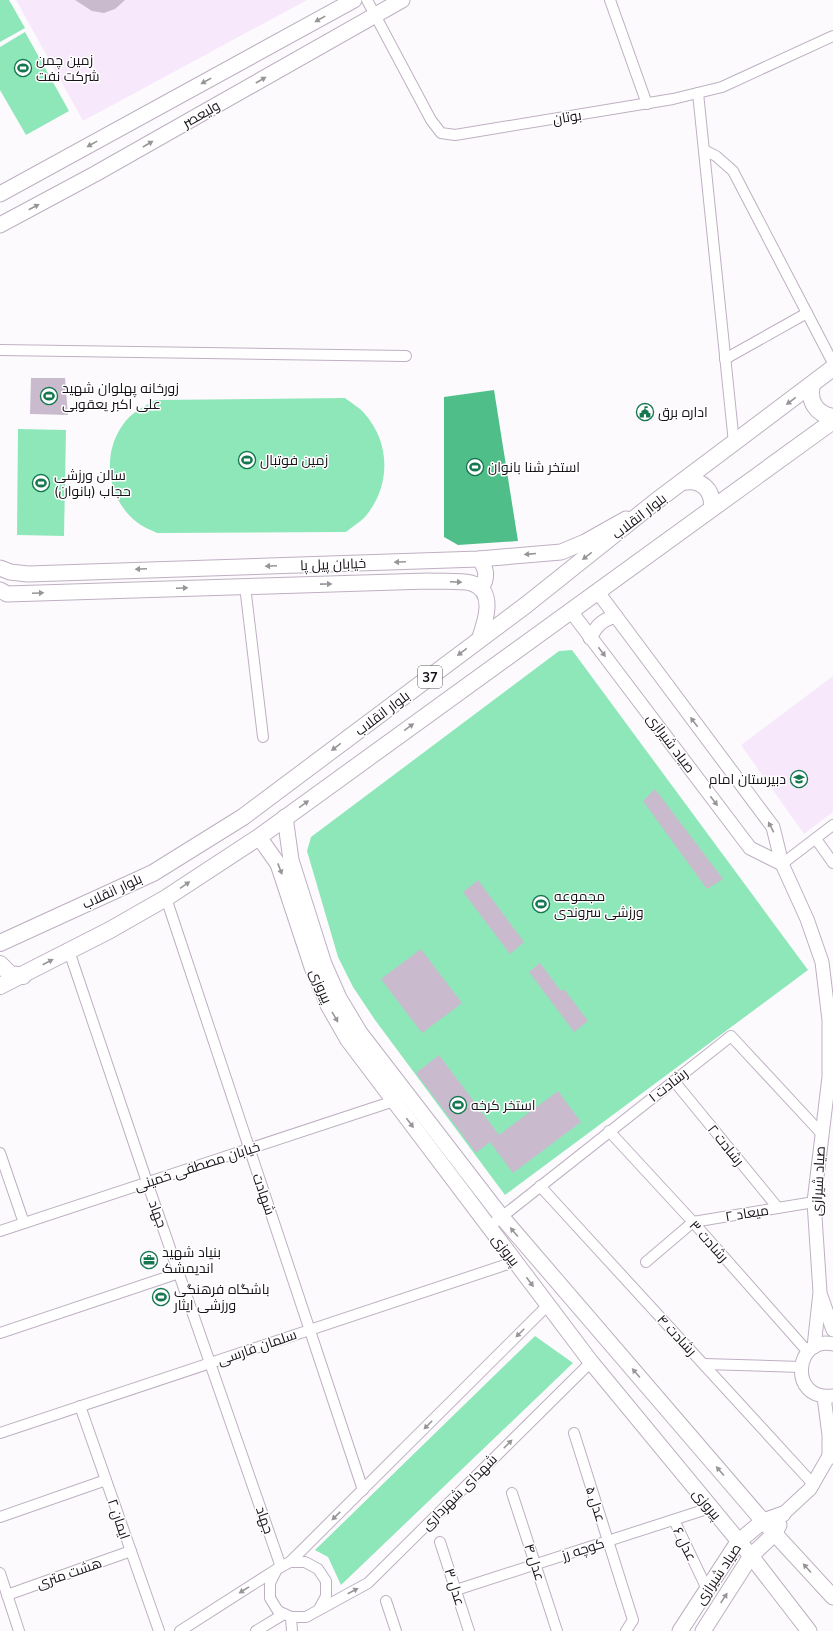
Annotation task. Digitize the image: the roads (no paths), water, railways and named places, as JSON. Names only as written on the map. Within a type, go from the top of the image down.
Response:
[{"type":"main road","name":"ولیعصر","points":[[0,194],[354,0]]},
{"type":"main road","name":"ولیعصر","points":[[0,225],[95,174],[402,0]]},
{"type":"main road","name":"بلوار انقلاب","points":[[1,944],[153,873],[243,817],[479,640],[655,502],[833,368]]},
{"type":"main road","points":[[812,385],[811,392],[814,406],[819,412],[833,417]]},
{"type":"main road","name":"بلوار انقلاب","points":[[0,986],[23,976],[166,898],[259,836],[712,507],[833,421]]},
{"type":"main road","points":[[683,482],[691,480],[705,486],[712,500],[712,507]]},
{"type":"main road","name":"خیابان پیل پا","points":[[0,567],[10,572],[28,574],[479,559],[561,552],[585,542],[655,502]]},
{"type":"main road","points":[[479,559],[483,564],[486,577],[481,588],[487,599],[487,615],[479,640]]},
{"type":"main road","points":[[0,567],[2,595]]},
{"type":"main road","name":"خیابان پیل پا","points":[[2,595],[428,581],[471,583],[481,588]]},
{"type":"main road","name":"پیروزی","points":[[285,817],[291,860],[324,964],[339,998],[360,1033],[501,1216],[763,1520],[833,1597]]},
{"type":"main road","name":"پیروزی","points":[[259,836],[278,864],[312,967],[328,1005],[348,1040],[514,1262],[591,1362],[751,1556],[809,1631]]},
{"type":"main road","points":[[0,964],[10,974],[23,976]]},
{"type":"main road","name":"صیاد شیرازی","points":[[680,1631],[738,1542],[763,1520],[783,1514]]},
{"type":"main road","name":"صیاد شیرازی","points":[[703,1631],[751,1556],[775,1533],[783,1514]]},
{"type":"street","name":"بوتان","points":[[367,0],[412,88],[431,120],[441,133],[455,135],[647,104],[722,87],[833,36]]},
{"type":"street","points":[[610,0],[647,104]]},
{"type":"street","points":[[698,93],[734,443]]},
{"type":"street","points":[[704,150],[716,156],[733,171],[833,363]]},
{"type":"street","points":[[725,358],[807,313]]},
{"type":"street","points":[[0,350],[406,356]]},
{"type":"street","points":[[245,586],[263,737]]},
{"type":"street","name":"صیاد شیرازی","points":[[597,591],[772,827],[782,864],[807,919],[822,962],[830,1020],[831,1078],[821,1133],[814,1202],[820,1292]]},
{"type":"street","name":"صیاد شیرازی","points":[[570,610],[750,848],[782,864]]},
{"type":"street","points":[[590,638],[596,626],[604,620],[616,616]]},
{"type":"street","points":[[782,864],[833,825]]},
{"type":"street","points":[[816,838],[833,863]]},
{"type":"street","name":"شهادت","points":[[166,898],[363,1490]]},
{"type":"street","name":"جهاد","points":[[69,951],[147,1182],[283,1566]]},
{"type":"street","name":"رشادت ۱","points":[[489,1228],[501,1216],[731,1036],[821,1133]]},
{"type":"street","name":"رشادت ۲","points":[[674,1081],[778,1208]]},
{"type":"street","name":"خیابان مصطفی خمینی","points":[[0,1231],[394,1101]]},
{"type":"street","name":"رشادت ۳","points":[[609,1132],[811,1349]]},
{"type":"street","points":[[0,1153],[24,1223]]},
{"type":"street","name":"رشادت ۴","points":[[540,1186],[814,1485]]},
{"type":"street","name":"میعاد ۲","points":[[693,1222],[814,1202]]},
{"type":"street","points":[[646,1262],[693,1222]]},
{"type":"street","name":"سلمان فارسی","points":[[0,1433],[514,1262]]},
{"type":"street","points":[[0,1333],[179,1273]]},
{"type":"street","points":[[820,1292],[833,1330]]},
{"type":"street","points":[[820,1292],[811,1349],[801,1367],[801,1375],[806,1387],[816,1395],[828,1397],[831,1453]]},
{"type":"street","points":[[180,1631],[283,1566],[305,1562],[318,1569],[326,1581],[326,1596],[319,1610],[306,1617],[288,1616],[278,1610],[270,1598],[270,1583],[283,1566],[363,1490],[548,1305]]},
{"type":"street","points":[[811,1349],[822,1344],[833,1344]]},
{"type":"street","name":"شهدای شهرداری","points":[[319,1610],[368,1583],[591,1362]]},
{"type":"street","points":[[704,1364],[801,1367]]},
{"type":"street","name":"ایمان ۲","points":[[80,1406],[159,1631]]},
{"type":"street","name":"عدل ۵","points":[[574,1433],[634,1620],[626,1631]]},
{"type":"street","name":"صیاد شیرازی","points":[[783,1514],[803,1497],[814,1485],[831,1453]]},
{"type":"street","points":[[0,1517],[106,1480]]},
{"type":"street","name":"عدل ۴","points":[[512,1493],[557,1631]]},
{"type":"street","name":"کوچه رز","points":[[456,1590],[710,1508]]},
{"type":"street","name":"عدل ۶","points":[[674,1520],[707,1589]]},
{"type":"street","name":"عدل ۳","points":[[440,1542],[469,1631]]},
{"type":"street","name":"هشت متری","points":[[7,1595],[131,1551]]},
{"type":"street","points":[[0,1573],[19,1631]]},
{"type":"street","points":[[386,1601],[396,1631]]},
{"type":"street","points":[[256,1631],[288,1616]]},
{"type":"street","points":[[288,1616],[292,1631]]},
{"type":"place","name":"زمین چمن شرکت نفت","points":[[23,68]]},
{"type":"place","name":"زورخانه پهلوان شهید علی اکبر یعقوبی","points":[[49,396]]},
{"type":"place","name":"اداره برق","points":[[645,412]]},
{"type":"place","name":"زمین فوتبال","points":[[247,460]]},
{"type":"place","name":"استخر شنا بانوان","points":[[475,467]]},
{"type":"place","name":"سالن ورزشی حجاب (بانوان)","points":[[41,483]]},
{"type":"place","name":"دبیرستان امام","points":[[799,779]]},
{"type":"place","name":"مجموعه ورزشی سروندی","points":[[541,904]]},
{"type":"place","name":"استخر کرخه","points":[[458,1105]]},
{"type":"place","name":"بنیاد شهید اندیمشک","points":[[149,1260]]},
{"type":"place","name":"باشگاه فرهنگی ورزشی ایثار","points":[[161,1297]]}]
